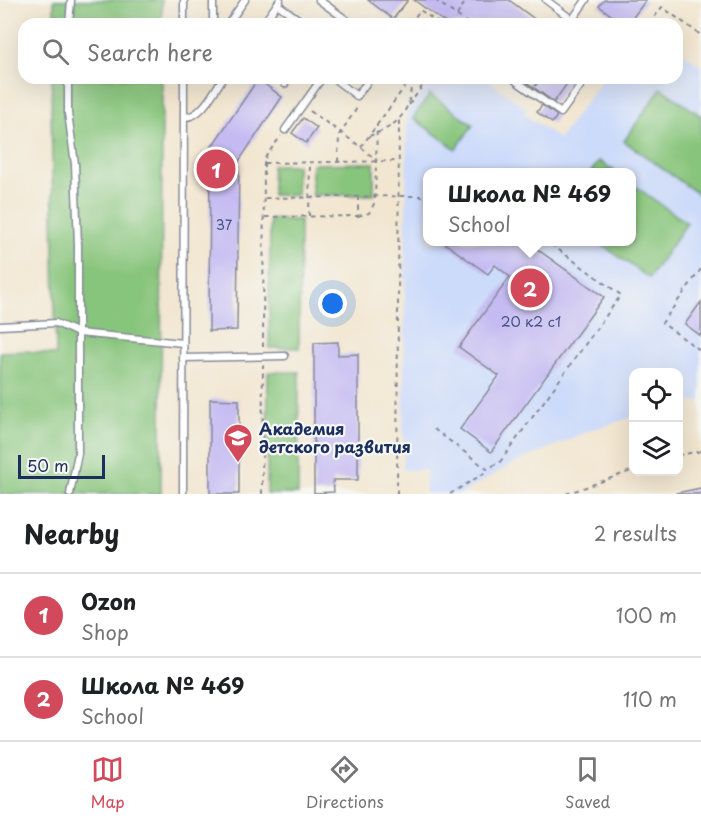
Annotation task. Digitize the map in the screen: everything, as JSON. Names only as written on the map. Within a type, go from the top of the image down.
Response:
[{"type":"lane","points":[[70,18],[71,0]]},
{"type":"lane","points":[[184,0],[184,18]]},
{"type":"lane","points":[[213,0],[213,18]]},
{"type":"lane","points":[[232,18],[246,0]]},
{"type":"lane","points":[[319,0],[344,18]]},
{"type":"lane","points":[[546,0],[570,18]]},
{"type":"lane","points":[[577,18],[586,0]]},
{"type":"lane","points":[[267,18],[279,2],[298,18]]},
{"type":"lane","points":[[68,84],[68,113],[75,164],[78,245],[78,453],[70,494]]},
{"type":"lane","points":[[183,84],[183,494]]},
{"type":"lane","points":[[184,117],[192,117],[199,112],[220,84]]},
{"type":"lane","points":[[285,130],[318,84]]},
{"type":"lane","points":[[341,84],[357,96],[366,84]]},
{"type":"lane","points":[[520,84],[561,113],[582,84]]},
{"type":"lane","points":[[0,326],[56,323],[78,333],[183,343]]},
{"type":"lane","points":[[183,358],[285,356]]},
{"type":"path","points":[[435,0],[461,18]]},
{"type":"path","points":[[457,15],[464,4]]},
{"type":"path","points":[[654,18],[662,7],[677,18]]},
{"type":"path","points":[[414,18],[420,10],[431,18]]},
{"type":"path","points":[[683,22],[701,35]]},
{"type":"path","points":[[362,147],[407,84]]},
{"type":"path","points":[[408,106],[412,93],[411,84]]},
{"type":"path","points":[[369,136],[389,128],[399,120],[424,84]]},
{"type":"path","points":[[534,88],[536,84]]},
{"type":"path","points":[[338,162],[339,135],[359,107],[357,96]]},
{"type":"path","points":[[303,105],[362,147],[377,161]]},
{"type":"path","points":[[397,494],[399,120]]},
{"type":"path","points":[[265,217],[358,216],[369,213],[376,196],[377,125]]},
{"type":"path","points":[[262,494],[264,163],[266,156],[285,130]]},
{"type":"path","points":[[264,163],[399,161]]},
{"type":"path","points":[[309,216],[310,162]]},
{"type":"path","points":[[265,198],[358,196],[423,198]]},
{"type":"path","points":[[358,196],[358,216]]},
{"type":"path","points":[[450,494],[500,462],[621,294],[554,246]]},
{"type":"path","points":[[701,269],[662,323],[701,351]]},
{"type":"path","points":[[434,429],[487,469]]},
{"type":"path","points":[[683,454],[701,451]]},
{"type":"path","points":[[566,494],[629,471]]},
{"type":"shaded area","points":[[683,52],[701,66],[701,400],[683,404],[683,368],[629,368],[629,418],[591,430],[513,464],[460,494],[426,494],[426,470],[403,470],[407,112],[428,84],[493,84],[527,109],[524,114],[559,139],[599,84],[683,84]]},
{"type":"green space","points":[[54,0],[162,0],[162,18],[54,18]]},
{"type":"green space","points":[[52,84],[162,84],[161,494],[0,494],[0,352],[26,351],[56,355]]},
{"type":"green space","points":[[661,88],[701,116],[701,196],[624,141]]},
{"type":"green space","points":[[430,94],[473,125],[456,149],[413,118]]},
{"type":"green space","points":[[599,161],[610,168],[594,168]]},
{"type":"green space","points":[[374,163],[374,195],[312,195],[312,164]]},
{"type":"green space","points":[[272,165],[297,165],[297,195],[272,195]]},
{"type":"green space","points":[[636,187],[687,223],[649,278],[604,246],[636,246]]},
{"type":"green space","points":[[270,219],[300,220],[299,348],[269,348]]},
{"type":"green space","points":[[268,372],[299,372],[298,494],[267,494]]},
{"type":"building","points":[[368,0],[408,0],[392,18]]},
{"type":"building","points":[[414,0],[509,0],[533,18],[439,18]]},
{"type":"building","points":[[604,0],[646,0],[632,18],[615,18],[599,6]]},
{"type":"building","points":[[255,84],[265,84],[282,97],[239,161],[237,330],[209,331],[210,149]]},
{"type":"building","points":[[529,84],[567,84],[554,102]]},
{"type":"building","points":[[542,105],[557,116],[552,123],[537,112]]},
{"type":"building","points":[[303,118],[317,128],[306,143],[292,133]]},
{"type":"building","points":[[449,246],[533,246],[604,297],[491,452],[460,429],[499,376],[459,347],[510,277],[495,265],[488,274]]},
{"type":"building","points":[[701,302],[701,336],[685,324]]},
{"type":"building","points":[[338,342],[338,355],[358,354],[358,480],[333,480],[334,492],[314,493],[314,343]]},
{"type":"building","points":[[210,399],[239,400],[239,494],[210,494]]},
{"type":"building","points":[[701,488],[701,494],[676,494],[676,493]]},
{"type":"place","name":"Ozon","points":[[216,169]]},
{"type":"place","name":"Школа № 469","points":[[530,288]]},
{"type":"place","name":"Академия детского развития","points":[[238,464]]}]
